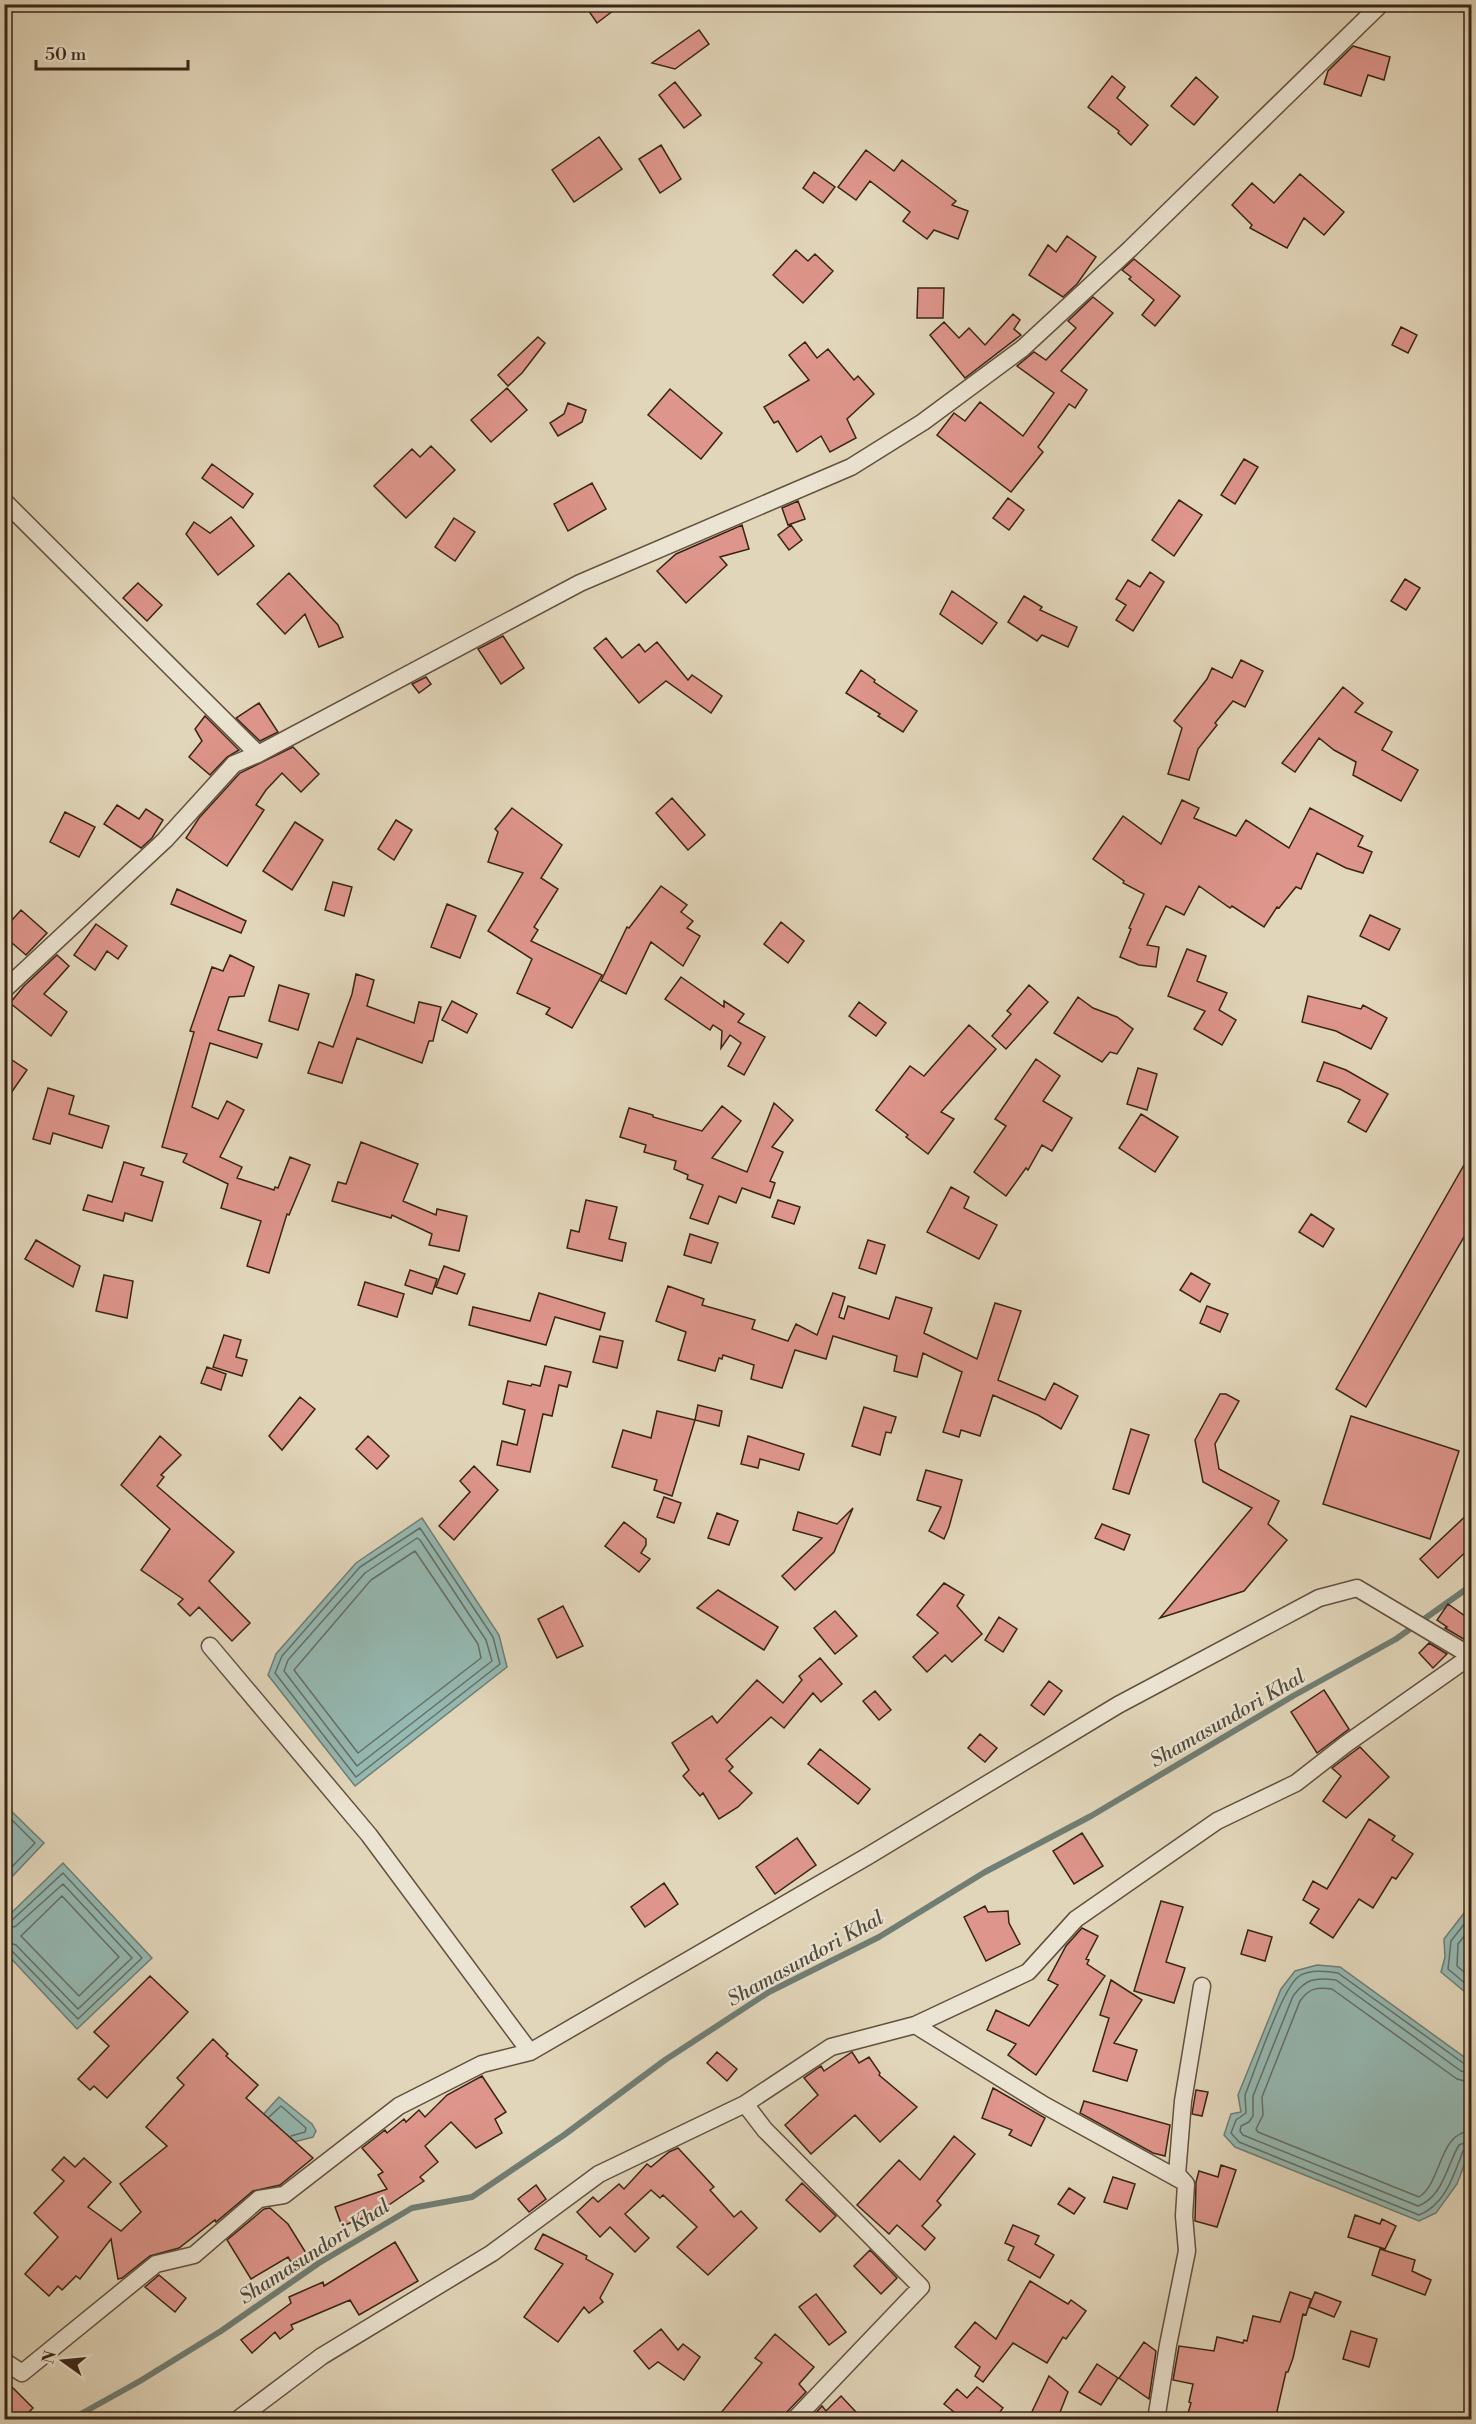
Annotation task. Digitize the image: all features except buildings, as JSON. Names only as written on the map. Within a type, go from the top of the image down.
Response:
[{"type":"street","points":[[4,990],[165,840],[234,764],[258,754],[580,583],[851,467],[923,422],[1032,340],[1130,249],[1381,4]]},
{"type":"street","points":[[4,501],[258,754]]},
{"type":"street","points":[[4,2361],[22,2373],[156,2264],[194,2255],[259,2199],[284,2195],[399,2106],[482,2064],[530,2052],[868,1856],[1118,1706],[1319,1598],[1357,1588],[1471,1656],[1346,1744],[1296,1783],[1217,1821],[1076,1919],[1028,1972],[915,2025],[831,2047],[745,2104],[599,2174],[492,2253],[322,2356],[237,2420]]},
{"type":"street","points":[[210,1646],[369,1835],[530,2052]]},
{"type":"street","points":[[1156,2420],[1186,2251],[1184,2216],[1186,2184],[1177,2174],[1183,2101],[1202,1986]]},
{"type":"street","points":[[915,2025],[1044,2104],[1186,2184]]},
{"type":"street","points":[[745,2104],[765,2130],[921,2287],[794,2420]]},
{"type":"water","points":[[422,1518],[499,1635],[507,1667],[355,1786],[268,1675],[276,1654],[356,1563]]},
{"type":"water","points":[[4,1804],[44,1843],[5,1884],[4,1884]]},
{"type":"water","points":[[63,1863],[152,1958],[77,2029],[5,1952],[5,1919]]},
{"type":"water","points":[[1471,1904],[1471,1997],[1441,1972],[1445,1957],[1444,1939]]},
{"type":"water","points":[[1317,1965],[1340,1967],[1471,2062],[1471,2147],[1457,2184],[1436,2213],[1419,2221],[1235,2147],[1224,2135],[1231,2114],[1241,2112],[1238,2095],[1281,1989],[1295,1971]]},
{"type":"water","points":[[279,2097],[312,2124],[316,2131],[313,2137],[290,2143],[260,2118]]},
{"type":"waterway","name":"Shamasundori Khal","points":[[70,2420],[140,2381],[221,2331],[319,2263],[412,2208],[472,2197],[564,2135],[665,2060],[769,1992],[879,1937],[985,1872],[1091,1816],[1293,1696],[1396,1639],[1472,1585]]}]
